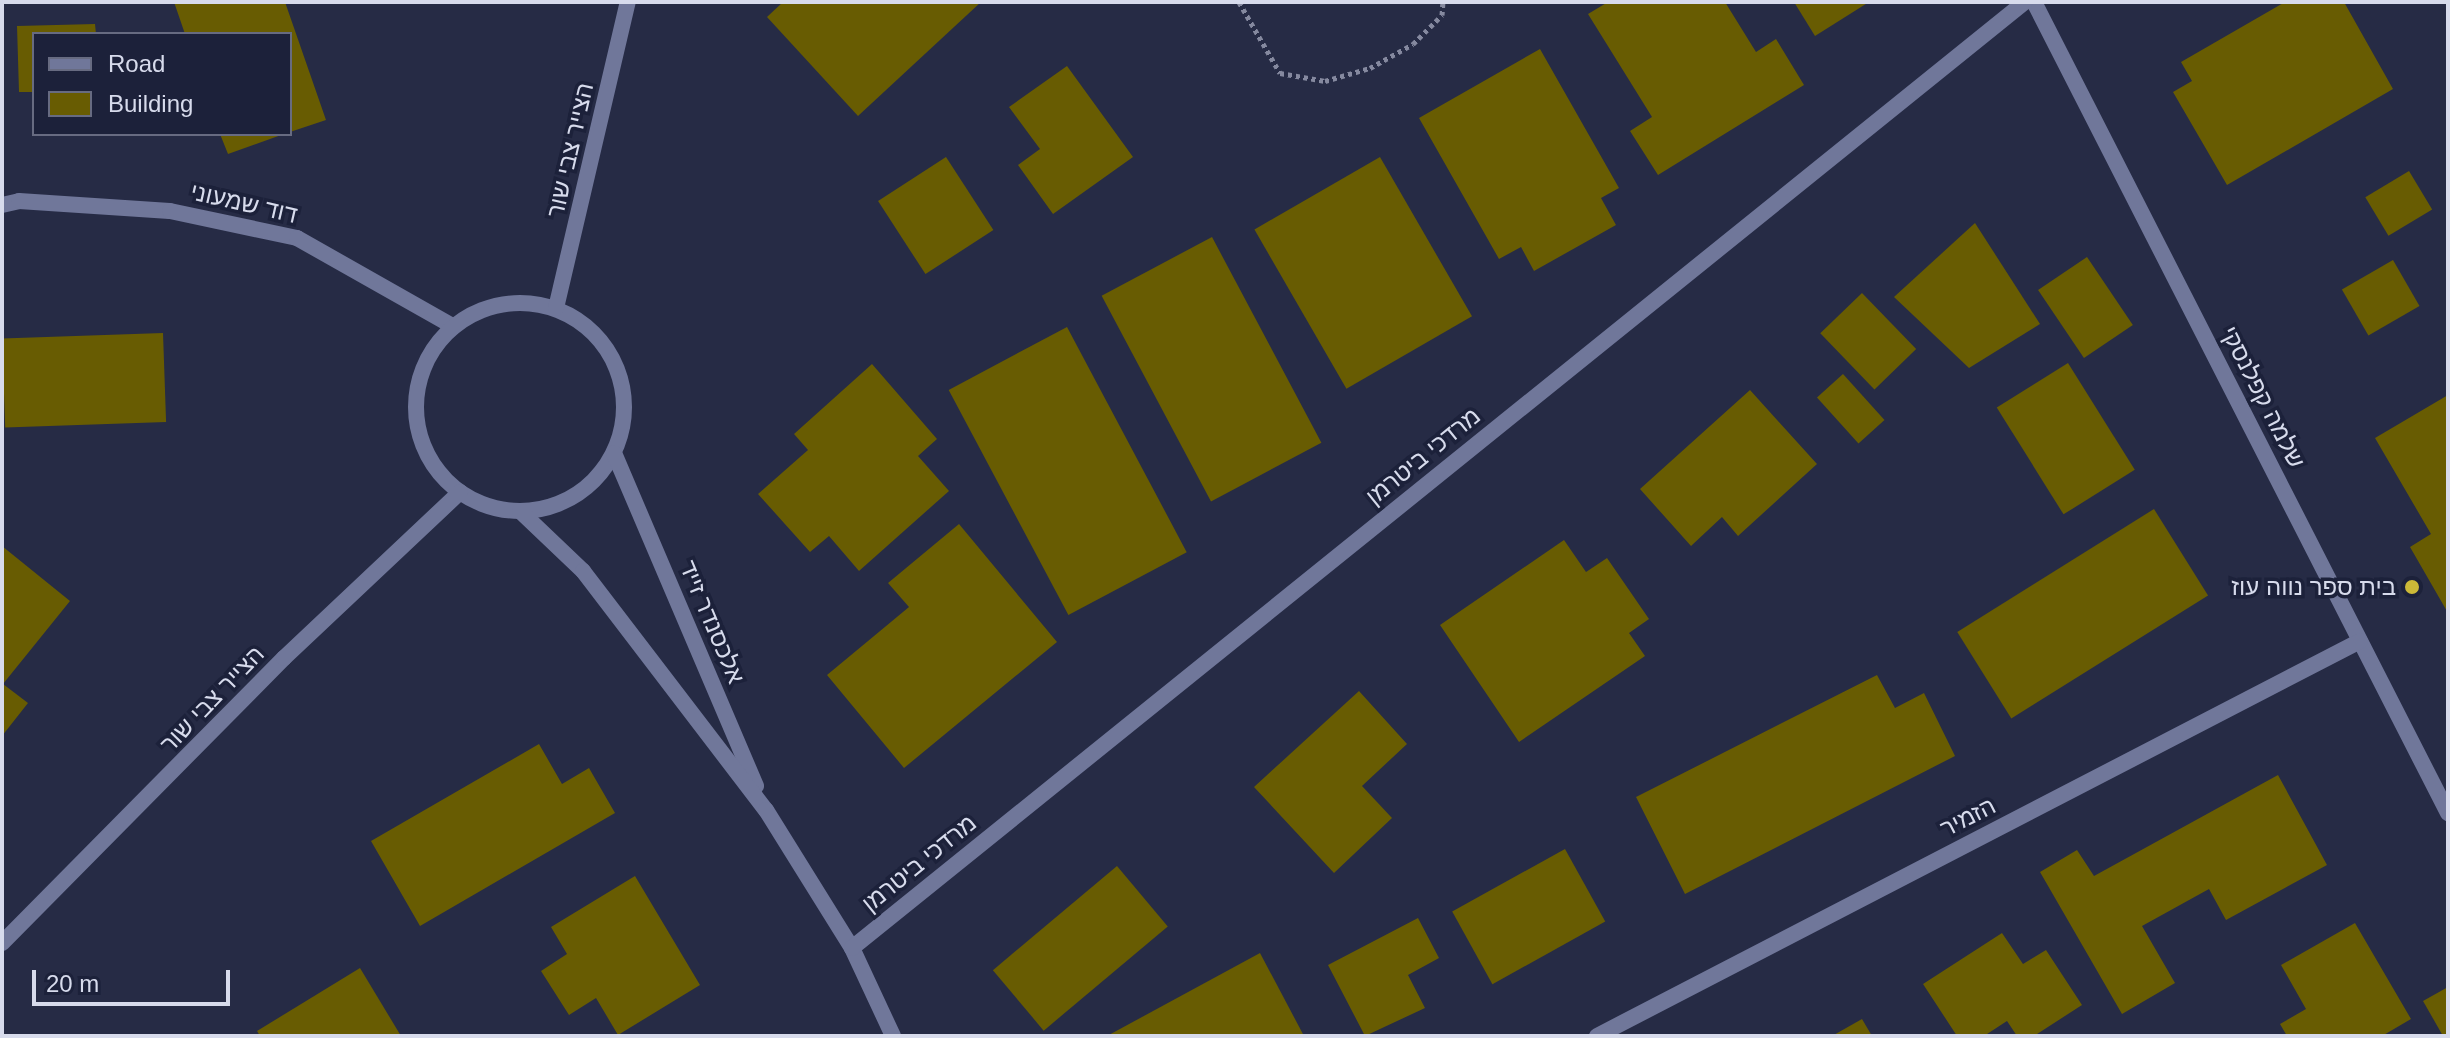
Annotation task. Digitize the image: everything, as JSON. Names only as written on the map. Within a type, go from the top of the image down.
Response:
[{"type":"street","name":"הצייר צבי שור","points":[[556,308],[628,2]]},
{"type":"street","name":"מרדכי ביטרמן","points":[[852,948],[2025,2]]},
{"type":"street","name":"שלמה קפלנסקי","points":[[2034,2],[2448,813]]},
{"type":"street","name":"דוד שמעוני","points":[[2,205],[19,201],[170,211],[297,238],[454,327]]},
{"type":"street","points":[[521,302],[556,308],[587,326],[610,352],[623,385],[624,419],[614,453],[598,477],[575,495],[520,511],[489,506],[460,492],[437,470],[422,442],[415,411],[419,380],[432,351],[454,327],[485,308],[521,302]]},
{"type":"street","name":"אלכסנדר זייד","points":[[614,453],[766,810]]},
{"type":"street","name":"הצייר צבי שור","points":[[2,943],[284,658],[460,492]]},
{"type":"street","name":"אלכסנדר זייד","points":[[520,511],[583,571],[766,810],[852,948],[893,1036]]},
{"type":"street","name":"הזמיר","points":[[1597,1036],[2360,641]]},
{"type":"path","points":[[1239,2],[1280,73],[1325,81],[1370,68],[1413,44],[1442,15],[1443,2]]},
{"type":"building","points":[[174,2],[285,2],[326,120],[292,131],[292,32],[184,32]]},
{"type":"building","points":[[783,2],[981,2],[858,116],[767,17]]},
{"type":"building","points":[[1608,2],[1725,2],[1756,52],[1776,39],[1804,85],[1658,175],[1630,131],[1652,117],[1588,14]]},
{"type":"building","points":[[1794,2],[1869,2],[1815,36]]},
{"type":"building","points":[[2285,2],[2344,2],[2393,89],[2227,185],[2173,92],[2192,81],[2181,62]]},
{"type":"building","points":[[95,24],[96,32],[32,32],[32,92],[19,92],[17,26]]},
{"type":"building","points":[[1540,49],[1619,188],[1601,198],[1616,225],[1534,271],[1521,247],[1499,259],[1419,118]]},
{"type":"building","points":[[1067,66],[1133,157],[1053,214],[1018,165],[1040,149],[1009,107]]},
{"type":"building","points":[[221,136],[278,136],[228,154]]},
{"type":"building","points":[[946,157],[993,230],[925,274],[878,201]]},
{"type":"building","points":[[1380,157],[1472,316],[1346,389],[1254,230]]},
{"type":"building","points":[[2409,171],[2432,210],[2388,236],[2365,197]]},
{"type":"building","points":[[1975,223],[2040,324],[1969,368],[1894,297]]},
{"type":"building","points":[[1212,237],[1321,443],[1211,501],[1102,296]]},
{"type":"building","points":[[2087,257],[2133,325],[2084,358],[2038,290]]},
{"type":"building","points":[[2393,260],[2420,306],[2368,335],[2342,290]]},
{"type":"building","points":[[1862,293],[1916,349],[1874,389],[1820,333]]},
{"type":"building","points":[[1067,327],[1187,552],[1068,615],[949,390]]},
{"type":"building","points":[[163,333],[166,422],[5,428],[2,339]]},
{"type":"building","points":[[2068,363],[2135,470],[2064,514],[1997,408]]},
{"type":"building","points":[[872,364],[937,439],[918,456],[949,491],[859,571],[829,536],[810,552],[758,494],[808,450],[794,434]]},
{"type":"building","points":[[1843,374],[1884,420],[1858,443],[1817,397]]},
{"type":"building","points":[[1750,390],[1817,464],[1738,536],[1722,517],[1691,546],[1640,489]]},
{"type":"building","points":[[2448,395],[2448,613],[2410,547],[2431,534],[2375,438]]},
{"type":"building","points":[[2154,509],[2208,596],[2011,718],[1957,632]]},
{"type":"building","points":[[959,524],[1057,642],[904,768],[827,675],[909,607],[888,583]]},
{"type":"building","points":[[1564,540],[1586,572],[1607,558],[1649,619],[1629,633],[1645,656],[1519,742],[1440,625]]},
{"type":"building","points":[[2,546],[70,601],[3,684],[28,703],[2,736]]},
{"type":"building","points":[[1877,675],[1895,708],[1924,693],[1955,756],[1685,894],[1636,797]]},
{"type":"building","points":[[1359,691],[1407,744],[1362,786],[1392,818],[1334,873],[1254,787]]},
{"type":"building","points":[[539,744],[562,784],[589,768],[615,813],[420,926],[371,841]]},
{"type":"building","points":[[2278,775],[2327,865],[2226,920],[2209,889],[2142,926],[2175,983],[2122,1014],[2040,872],[2077,850],[2094,876]]},
{"type":"building","points":[[1565,849],[1605,922],[1492,984],[1452,912]]},
{"type":"building","points":[[1117,866],[1168,927],[1044,1031],[993,970]]},
{"type":"building","points":[[635,876],[700,985],[618,1035],[596,998],[569,1015],[541,971],[567,954],[551,927]]},
{"type":"building","points":[[1418,918],[1439,958],[1408,975],[1425,1008],[1365,1036],[1328,965]]},
{"type":"building","points":[[2355,923],[2411,1019],[2382,1036],[2287,1036],[2280,1024],[2306,1009],[2281,965]]},
{"type":"building","points":[[2002,933],[2023,964],[2046,950],[2082,1005],[2034,1036],[2017,1036],[2007,1021],[1984,1036],[1957,1036],[1923,984]]},
{"type":"building","points":[[1260,953],[1304,1036],[1107,1036]]},
{"type":"building","points":[[360,968],[401,1036],[260,1036],[257,1031]]},
{"type":"building","points":[[2448,987],[2448,1036],[2443,1036],[2423,1001]]},
{"type":"building","points":[[1862,1019],[1872,1036],[1832,1036]]},
{"type":"place","name":"בית ספר נווה עוז","points":[[2412,587]]}]
